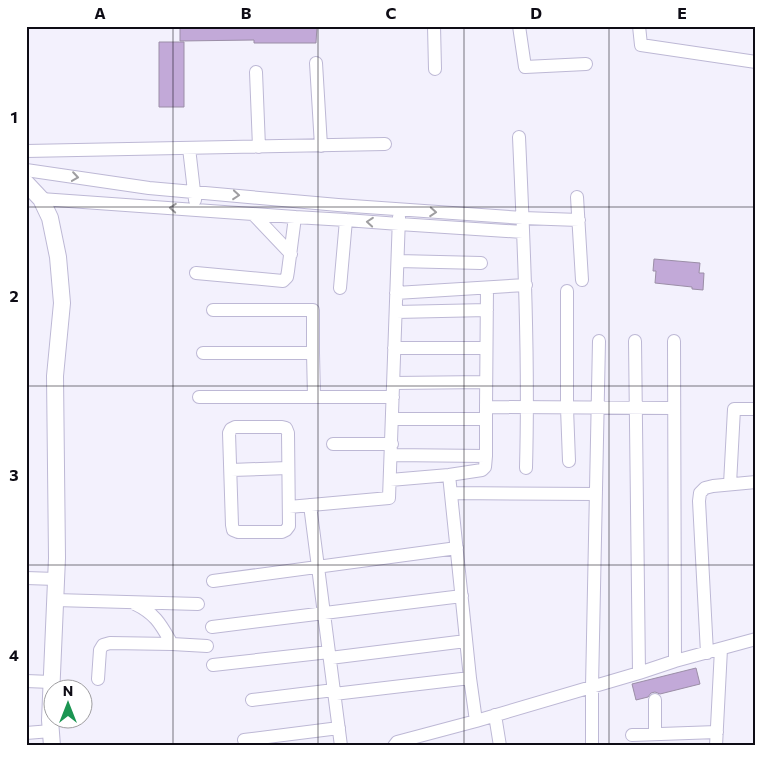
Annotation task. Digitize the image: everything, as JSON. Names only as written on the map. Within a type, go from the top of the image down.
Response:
[{"type":"street","points":[[434,26],[434,69]]},
{"type":"street","points":[[519,26],[525,68],[586,64]]},
{"type":"street","points":[[639,26],[641,45],[756,62]]},
{"type":"street","points":[[316,64],[321,146]]},
{"type":"street","points":[[256,72],[258,147]]},
{"type":"street","points":[[519,137],[526,286],[528,407],[526,468]]},
{"type":"street","points":[[26,150],[385,144]]},
{"type":"street","points":[[189,148],[197,210]]},
{"type":"street","points":[[26,170],[149,188],[399,209],[579,220]]},
{"type":"street","points":[[26,183],[40,199],[50,218],[58,257],[62,303],[55,376],[57,558],[52,680]]},
{"type":"street","points":[[577,197],[582,280]]},
{"type":"street","points":[[40,199],[523,232]]},
{"type":"street","points":[[289,507],[389,498],[399,209]]},
{"type":"street","points":[[253,214],[291,254]]},
{"type":"street","points":[[196,273],[283,281],[287,277],[295,217]]},
{"type":"street","points":[[340,288],[346,220]]},
{"type":"street","points":[[398,261],[481,262]]},
{"type":"street","points":[[396,293],[526,286]]},
{"type":"street","points":[[390,480],[449,475],[482,470],[485,467],[487,288]]},
{"type":"street","points":[[567,291],[569,461]]},
{"type":"street","points":[[213,310],[313,310],[314,397]]},
{"type":"street","points":[[396,312],[487,310]]},
{"type":"street","points":[[592,746],[599,341]]},
{"type":"street","points":[[635,341],[639,673]]},
{"type":"street","points":[[674,341],[675,661]]},
{"type":"street","points":[[394,348],[486,348]]},
{"type":"street","points":[[203,353],[312,353]]},
{"type":"street","points":[[393,383],[486,382]]},
{"type":"street","points":[[199,397],[393,397]]},
{"type":"street","points":[[392,419],[486,413],[528,407],[674,408]]},
{"type":"street","points":[[730,484],[734,409],[756,409]]},
{"type":"street","points":[[282,426],[286,428],[288,433],[288,468],[289,526],[286,530],[282,532],[238,532],[233,530],[229,433],[231,429],[235,427],[282,426]]},
{"type":"street","points":[[333,444],[486,456]]},
{"type":"street","points":[[231,470],[288,468]]},
{"type":"street","points":[[449,475],[476,721]]},
{"type":"street","points":[[708,653],[700,493],[705,488],[713,486],[756,482]]},
{"type":"street","points":[[451,493],[596,494]]},
{"type":"street","points":[[310,505],[341,746]]},
{"type":"street","points":[[213,581],[457,548]]},
{"type":"street","points":[[26,578],[56,579]]},
{"type":"street","points":[[212,626],[462,596]]},
{"type":"street","points":[[55,600],[198,604]]},
{"type":"street","points":[[131,602],[146,609],[157,619],[172,644]]},
{"type":"street","points":[[394,746],[398,742],[756,639]]},
{"type":"street","points":[[213,665],[466,641]]},
{"type":"street","points":[[98,679],[100,650],[102,645],[110,642],[208,646]]},
{"type":"street","points":[[716,746],[721,649]]},
{"type":"street","points":[[252,700],[470,678]]},
{"type":"street","points":[[26,681],[42,682]]},
{"type":"street","points":[[655,700],[655,734]]},
{"type":"street","points":[[495,715],[500,746]]},
{"type":"street","points":[[244,740],[339,728]]},
{"type":"street","points":[[632,734],[716,732]]},
{"type":"street","points":[[26,733],[51,738]]},
{"type":"building","points":[[180,26],[317,26],[316,43],[254,43],[254,40],[180,41]]},
{"type":"building","points":[[159,42],[184,42],[184,107],[159,107]]},
{"type":"building","points":[[654,259],[700,263],[699,273],[704,273],[703,290],[655,283]]},
{"type":"building","points":[[696,668],[700,684],[660,694],[651,693],[648,697],[636,700],[632,684]]}]
